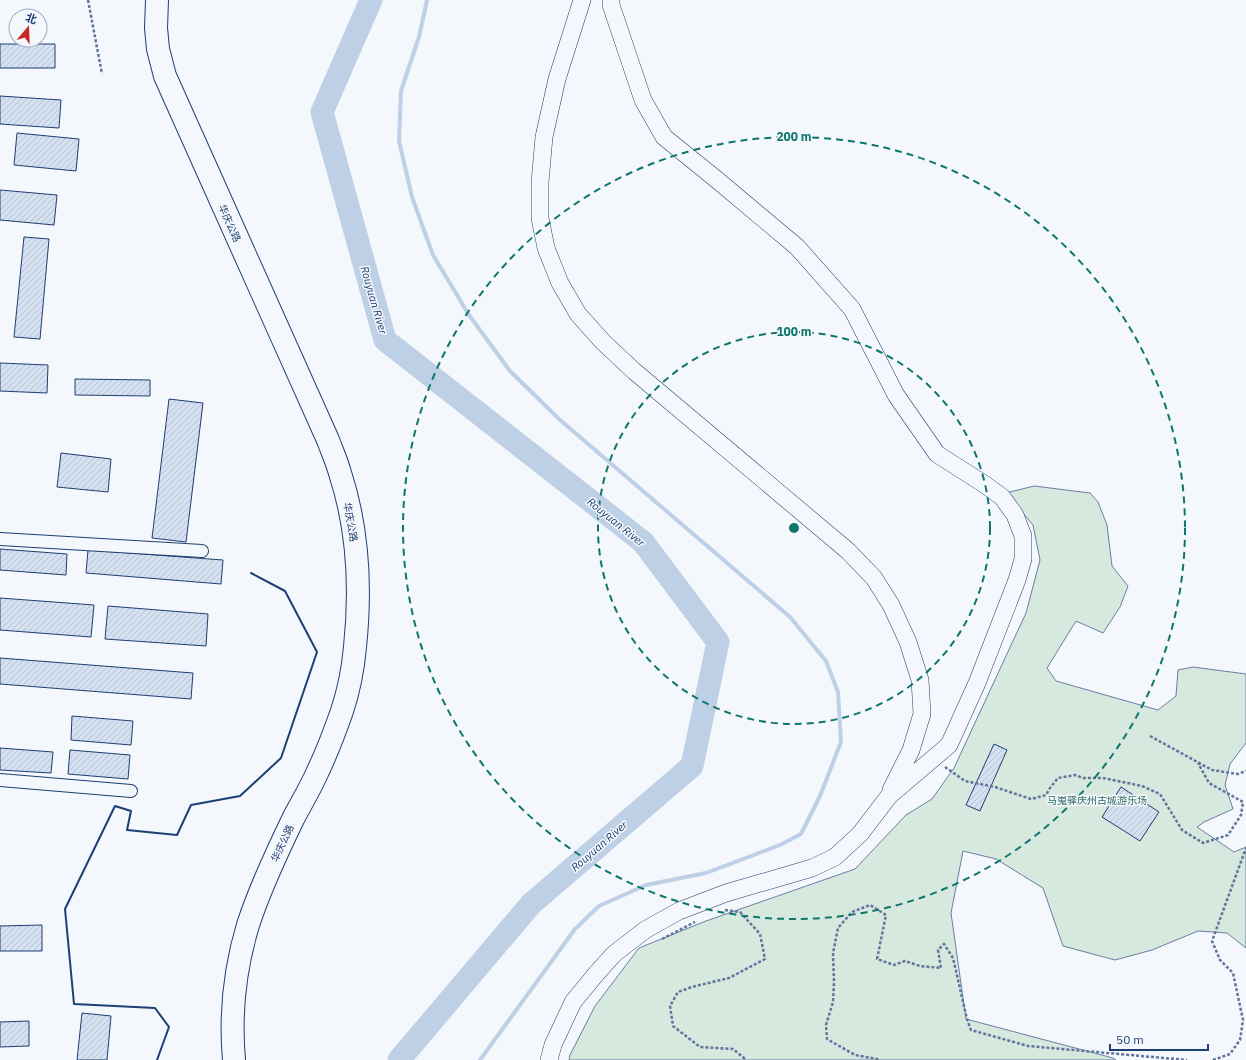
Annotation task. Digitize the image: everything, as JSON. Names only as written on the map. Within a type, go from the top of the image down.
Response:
[{"type":"highway","name":"华庆公路","points":[[158,0],[156,28],[158,48],[165,76],[328,440],[341,474],[348,502],[357,564],[357,631],[350,684],[343,709],[324,758],[273,862],[257,899],[248,926],[242,950],[233,1009],[234,1060]]},
{"type":"highway","name":"华庆公路","points":[[164,0],[165,46],[172,72],[183,102],[334,436],[347,472],[354,501],[360,529],[363,564],[365,596],[364,631],[356,685],[350,710],[324,774],[279,866],[264,901],[255,928],[242,983],[240,1009],[240,1060]]},
{"type":"street","points":[[549,1060],[553,1045],[573,1002],[614,954],[645,930],[679,911],[726,893],[812,868],[836,857],[860,834],[889,796],[911,750],[922,714],[920,680],[908,642],[891,605],[874,578],[848,551],[640,376],[603,342],[578,314],[560,283],[546,248],[540,218],[540,182],[544,137],[557,79],[582,0]]},
{"type":"street","points":[[611,0],[611,5],[643,100],[664,137],[797,248],[852,309],[896,395],[937,454],[1002,497],[1015,515],[1023,536],[1023,559],[1017,580],[976,683],[949,745],[889,796]]},
{"type":"street","points":[[0,539],[202,551]]},
{"type":"street","points":[[0,780],[131,791]]},
{"type":"path","points":[[88,0],[102,74]]},
{"type":"path","points":[[1150,736],[1212,770],[1238,774],[1246,771]]},
{"type":"path","points":[[933,758],[965,781],[995,787],[1031,799],[1046,795],[1058,778],[1075,775],[1083,778],[1103,778],[1142,786],[1160,794],[1182,830],[1203,843],[1228,835],[1241,815],[1243,802],[1209,782],[1198,763]]},
{"type":"path","points":[[1213,1060],[1230,1054],[1240,1040],[1243,1020],[1233,973],[1220,960],[1212,941],[1246,848]]},
{"type":"path","points":[[878,1060],[855,1055],[826,1039],[826,1025],[833,1002],[833,953],[838,928],[852,912],[870,904],[886,914],[877,959],[894,965],[905,961],[920,966],[941,968],[938,950],[944,944],[953,958],[967,1019],[971,1030],[1028,1046],[1187,1060]]},
{"type":"path","points":[[719,909],[740,912],[760,934],[765,959],[729,978],[678,992],[670,1006],[673,1026],[700,1047],[733,1049],[744,1058],[744,1060]]},
{"type":"path","points":[[658,941],[699,920]]},
{"type":"green space","name":"马嵬驿庆州古城游乐场","points":[[1034,486],[1090,493],[1098,502],[1107,525],[1112,566],[1128,586],[1120,607],[1103,633],[1076,621],[1047,668],[1056,681],[1158,710],[1176,696],[1178,670],[1193,667],[1246,674],[1246,743],[1230,764],[1225,785],[1233,809],[1204,822],[1197,827],[1234,852],[1246,847],[1246,948],[1227,933],[1198,931],[1152,950],[1115,960],[1063,946],[1043,888],[996,859],[963,851],[951,913],[966,1019],[1116,1060],[569,1060],[570,1055],[595,1006],[639,948],[706,921],[855,869],[906,815],[932,799],[954,768],[1026,613],[1040,560],[1033,525],[1006,493]]},
{"type":"building","points":[[0,44],[8,44],[8,48],[48,48],[48,44],[55,44],[55,68],[0,68]]},
{"type":"building","points":[[0,96],[61,100],[59,128],[0,124]]},
{"type":"building","points":[[17,133],[79,139],[76,171],[14,165]]},
{"type":"building","points":[[0,190],[57,195],[54,225],[0,220]]},
{"type":"building","points":[[24,237],[49,239],[40,339],[14,337]]},
{"type":"building","points":[[0,363],[48,365],[47,393],[0,391]]},
{"type":"building","points":[[75,379],[150,380],[150,396],[75,395]]},
{"type":"building","points":[[169,399],[203,403],[186,542],[152,538]]},
{"type":"building","points":[[61,453],[111,459],[108,492],[57,487]]},
{"type":"building","points":[[0,549],[67,554],[66,575],[0,570]]},
{"type":"building","points":[[88,550],[223,560],[221,584],[86,573]]},
{"type":"building","points":[[0,598],[94,605],[91,637],[0,630]]},
{"type":"building","points":[[108,606],[208,614],[206,646],[105,639]]},
{"type":"building","points":[[0,658],[193,673],[191,699],[0,684]]},
{"type":"building","points":[[72,716],[133,721],[131,745],[71,740]]},
{"type":"building","points":[[994,744],[1007,750],[980,811],[966,805]]},
{"type":"building","points":[[0,748],[53,752],[51,773],[0,770]]},
{"type":"building","points":[[70,750],[130,755],[128,779],[68,774]]},
{"type":"building","points":[[1121,787],[1159,812],[1140,841],[1102,817]]},
{"type":"building","points":[[42,925],[42,951],[0,951],[0,926]]},
{"type":"building","points":[[82,1013],[111,1016],[107,1060],[77,1060]]},
{"type":"building","points":[[29,1021],[29,1046],[0,1047],[0,1022]]},
{"type":"waterway","name":"Rouyuan River","points":[[371,0],[322,112],[385,340],[643,542],[718,642],[692,766],[531,904],[399,1060]]},
{"type":"waterway","points":[[427,0],[419,37],[401,91],[399,141],[412,197],[433,255],[469,315],[510,371],[559,419],[790,617],[826,661],[838,692],[841,742],[820,796],[801,834],[780,845],[706,873],[646,885],[599,906],[575,929],[480,1060]]},
{"type":"wall","points":[[157,1060],[169,1027],[155,1008],[74,1004],[65,909],[115,806],[131,811],[127,830],[177,835],[191,805],[240,796],[281,758],[317,652],[285,591],[251,573]]}]
